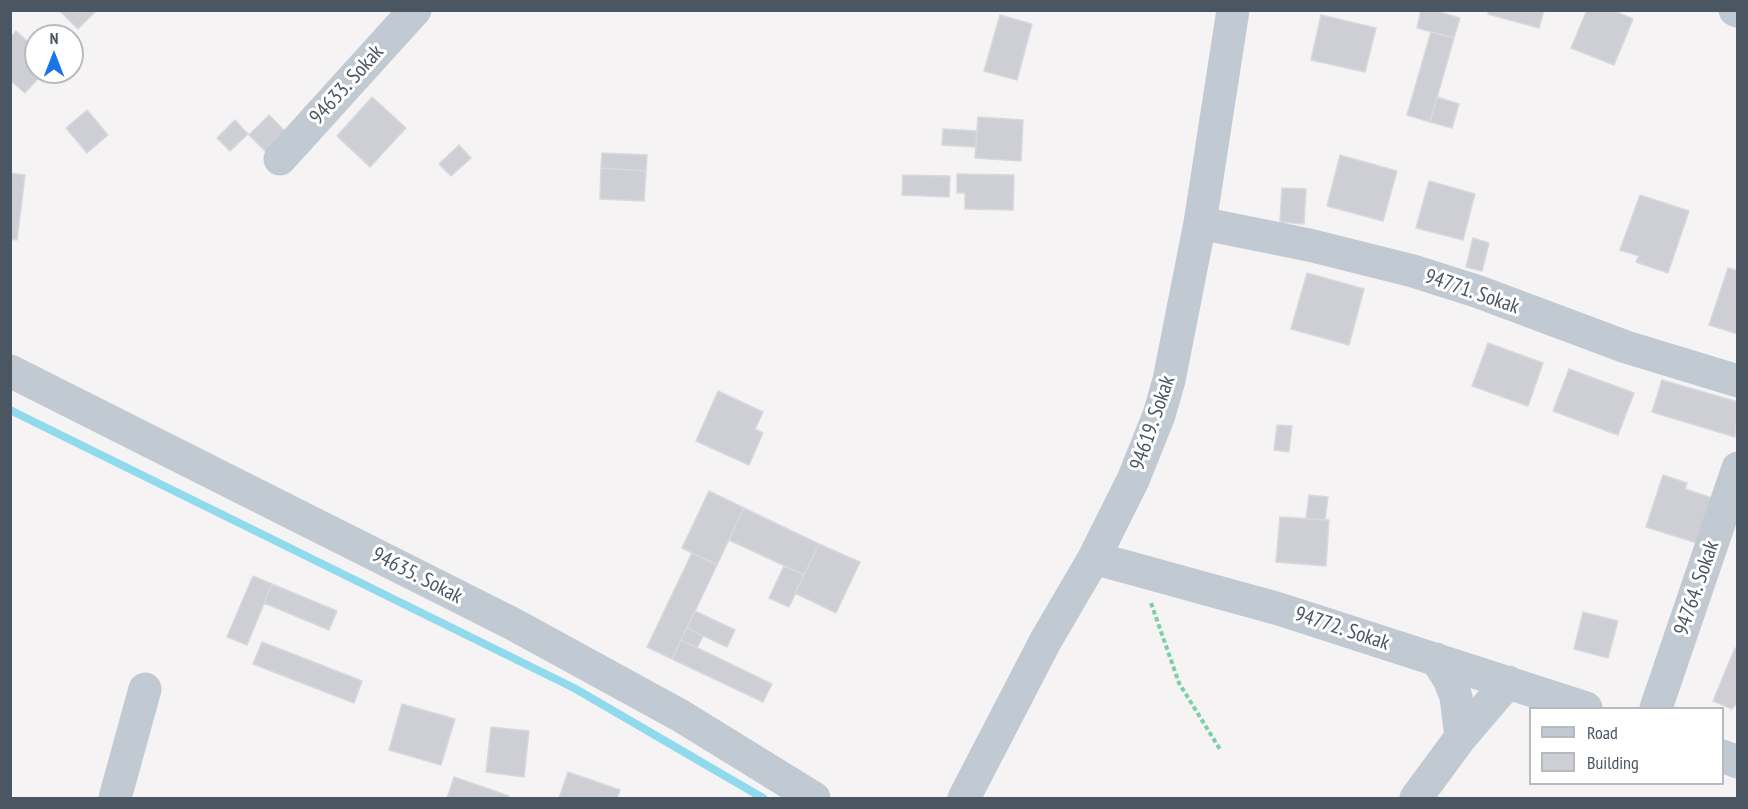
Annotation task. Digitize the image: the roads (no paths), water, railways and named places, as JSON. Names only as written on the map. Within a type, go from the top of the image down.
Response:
[{"type":"street","name":"94633. Sokak","points":[[280,159],[415,10]]},
{"type":"street","name":"94619. Sokak","points":[[964,798],[1046,640],[1094,558],[1133,480],[1159,415],[1169,380],[1200,223],[1233,10]]},
{"type":"street","name":"94771. Sokak","points":[[1200,223],[1309,245],[1413,271],[1479,292],[1582,332],[1737,381]]},
{"type":"street","name":"94635. Sokak","points":[[10,370],[513,624],[681,716],[814,798]]},
{"type":"street","name":"94764. Sokak","points":[[1656,707],[1737,468]]},
{"type":"street","name":"94772. Sokak","points":[[1094,558],[1279,609],[1584,707]]},
{"type":"street","points":[[1436,659],[1449,679],[1456,697],[1461,737]]},
{"type":"street","points":[[1416,798],[1461,737],[1508,682]]},
{"type":"street","points":[[114,798],[145,689]]},
{"type":"waterway","points":[[10,410],[574,688],[763,798]]}]
